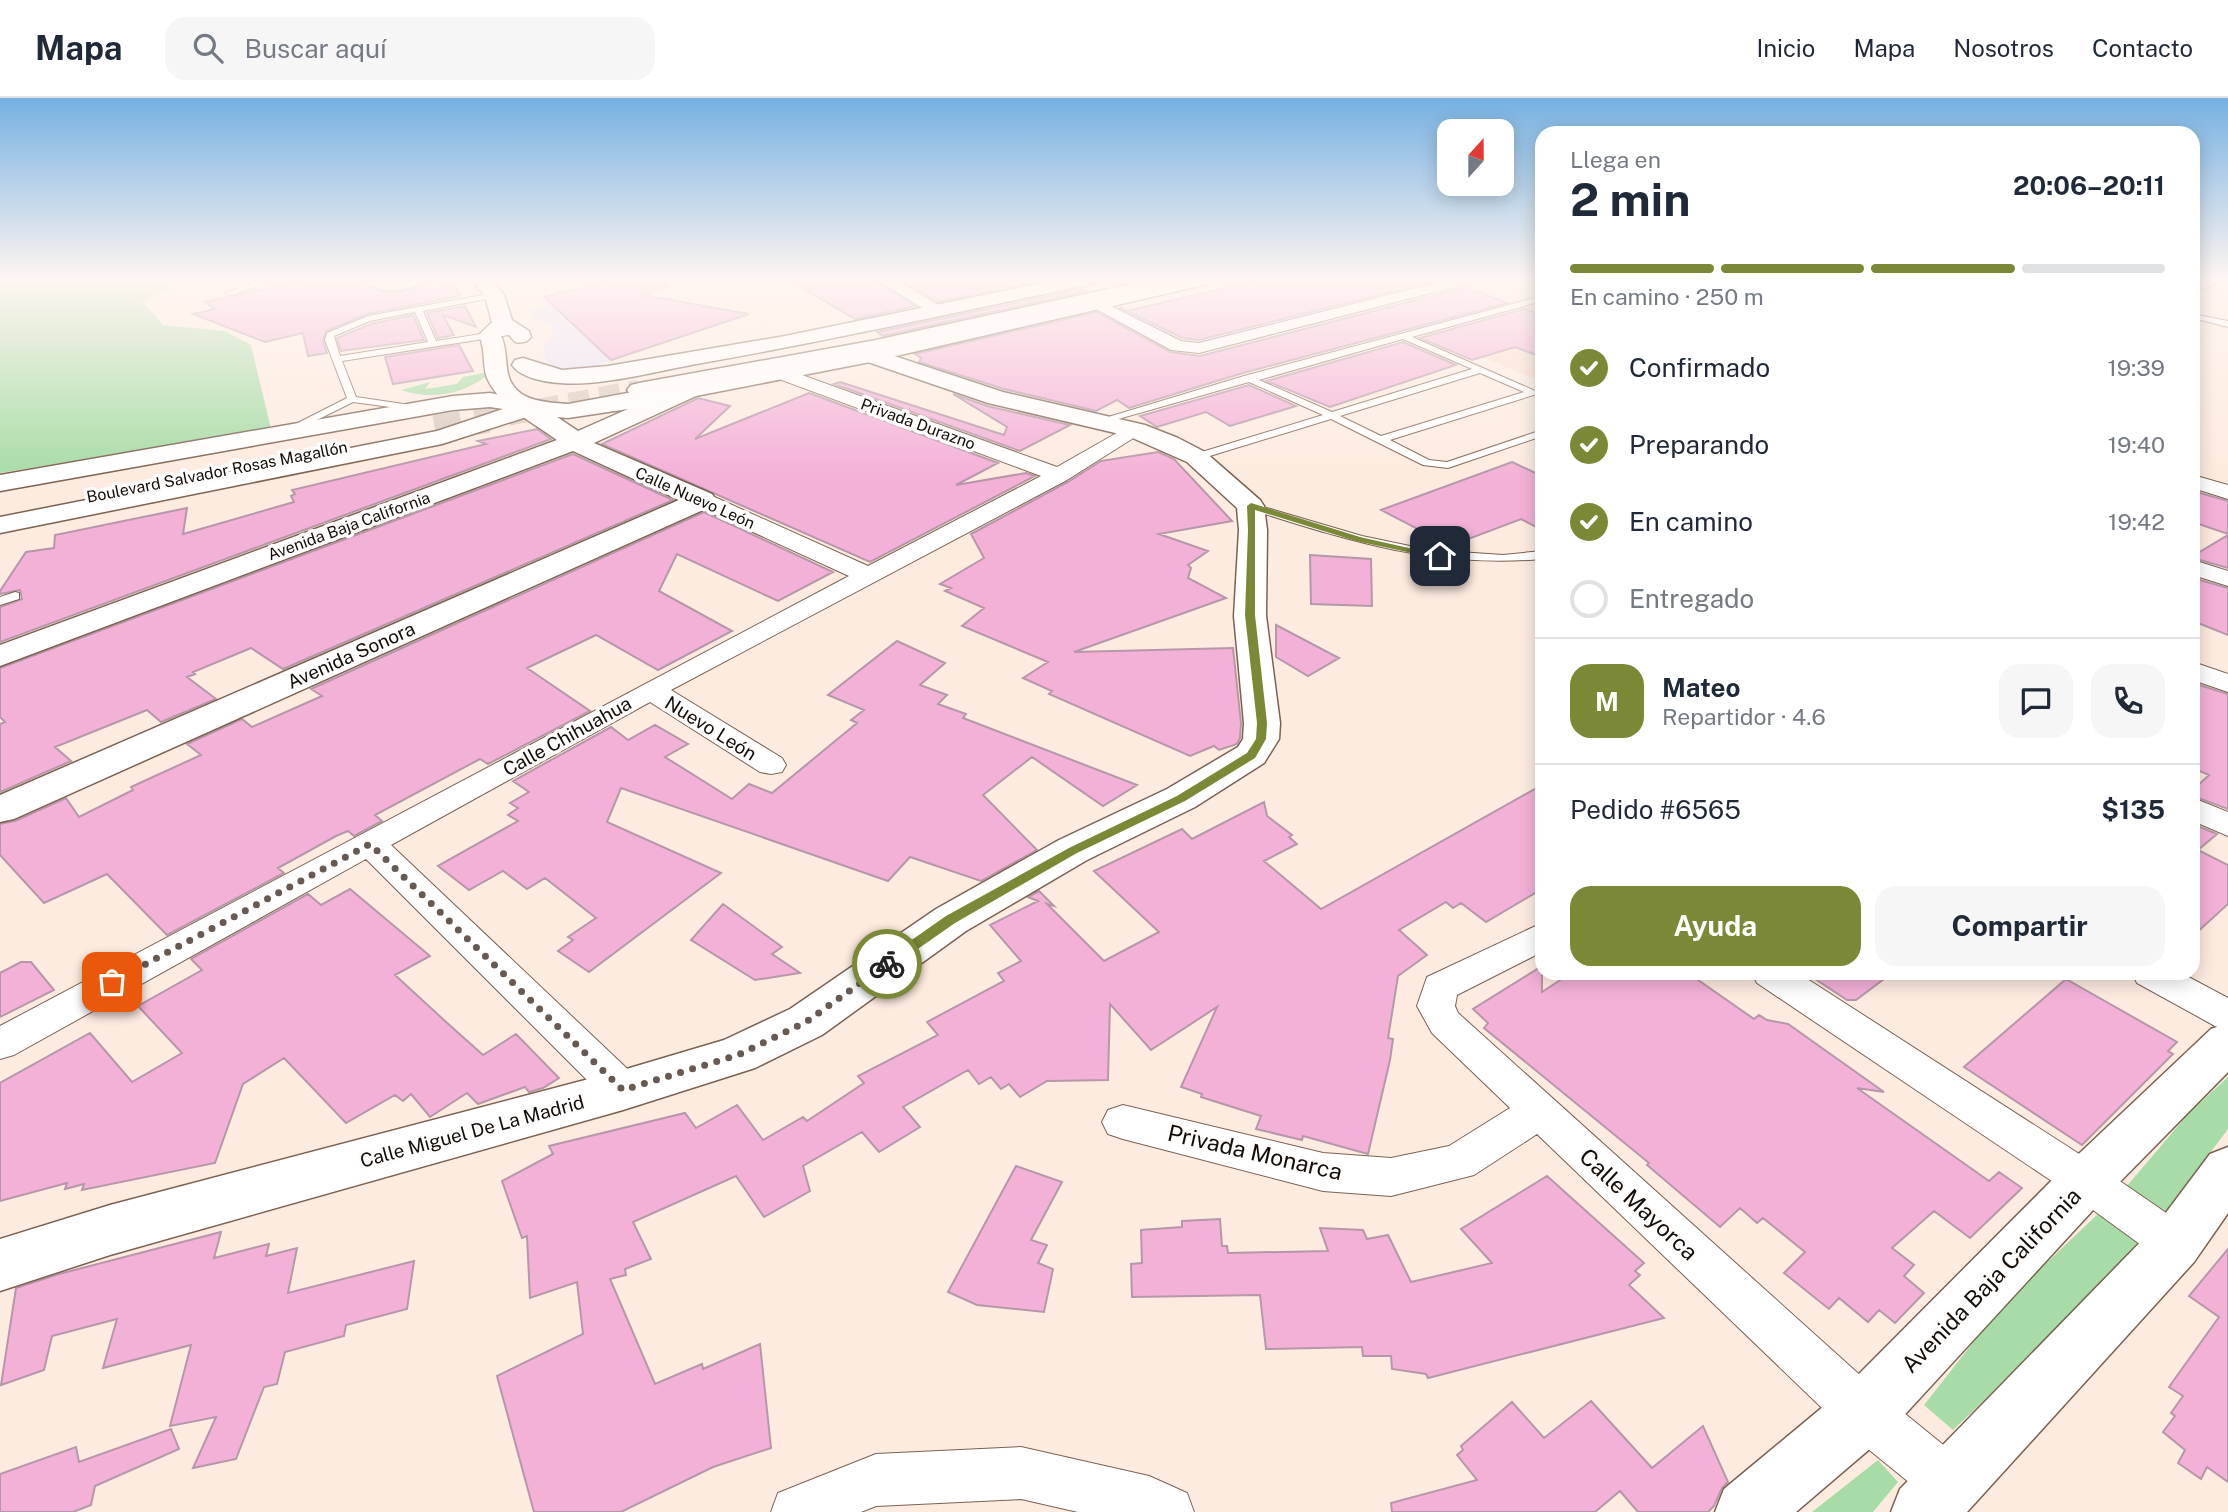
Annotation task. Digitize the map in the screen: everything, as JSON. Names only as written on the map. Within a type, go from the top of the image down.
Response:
[{"type":"main road","points":[[431,421],[473,389],[497,375],[498,344]]},
{"type":"main road","points":[[512,344],[523,365],[531,408]]},
{"type":"main road","points":[[523,365],[540,373],[562,377],[608,373],[774,344]]},
{"type":"main road","points":[[0,525],[431,421],[490,400],[531,408],[568,411],[641,390],[832,344]]},
{"type":"main road","points":[[608,373],[598,387],[606,396],[885,344]]},
{"type":"main road","points":[[641,390],[694,388],[919,344]]},
{"type":"main road","points":[[870,355],[996,398],[1136,430],[1196,457],[1251,506]]},
{"type":"main road","points":[[0,483],[279,435],[431,421],[531,408],[577,383],[608,373]]},
{"type":"main road","name":"Calle Nuevo León","points":[[497,375],[507,393],[575,442],[608,460],[702,500]]},
{"type":"main road","name":"Avenida Baja California","points":[[0,656],[575,442],[694,388]]},
{"type":"main road","name":"Boulevard Salvador Rosas Magallón","points":[[0,496],[431,421]]},
{"type":"main road","name":"Boulevard Salvador Rosas Magallón","points":[[0,515],[431,421]]},
{"type":"main road","name":"Avenida Sonora","points":[[0,810],[702,500]]},
{"type":"main road","name":"Calle Miguel De La Madrid","points":[[0,1265],[175,1212],[623,1090],[738,1055],[806,1022],[951,920],[1073,850],[1181,798],[1251,755],[1261,739],[1262,723],[1250,615],[1253,530],[1251,506]]},
{"type":"main road","name":"Avenida Baja California","points":[[1747,1512],[1864,1413],[2086,1181],[2228,1042]]},
{"type":"main road","points":[[1937,1498],[2175,1244],[2228,1170]]},
{"type":"street","points":[[1173,344],[1199,348],[1215,344]]},
{"type":"street","name":"Privada Durazno","points":[[777,372],[1059,475]]},
{"type":"street","name":"Calle Chihuahua","points":[[0,1044],[651,690],[1059,475],[1136,430]]},
{"type":"street","points":[[2200,483],[2228,492]]},
{"type":"street","name":"Calle Nuevo León","points":[[702,500],[868,575]]},
{"type":"street","points":[[2200,569],[2228,579]]},
{"type":"street","points":[[2200,673],[2228,684]]},
{"type":"street","name":"Nuevo León","points":[[651,690],[771,765]]},
{"type":"street","points":[[2200,811],[2228,825]]},
{"type":"street","points":[[370,844],[623,1090]]},
{"type":"street","name":"Calle Mayorca","points":[[1535,940],[1440,987],[1436,1006],[1444,1023],[1864,1413],[1937,1498]]},
{"type":"street","points":[[1781,980],[2086,1181],[2175,1244]]},
{"type":"street","points":[[2163,980],[2228,1016]]},
{"type":"street","name":"Privada Monarca","points":[[1123,1122],[1323,1172],[1391,1177],[1459,1162],[1539,1111]]},
{"type":"street","points":[[797,1512],[876,1480],[1021,1473],[1149,1502],[1167,1512]]},
{"type":"lane","points":[[331,344],[352,399]]},
{"type":"lane","points":[[337,359],[432,344]]},
{"type":"lane","points":[[1100,421],[1373,344]]},
{"type":"lane","points":[[1420,344],[1535,393]]},
{"type":"lane","points":[[1196,457],[1479,370]]},
{"type":"lane","points":[[1247,378],[1331,415],[1427,463],[1448,465],[1535,435]]},
{"type":"lane","points":[[1380,440],[1535,395]]},
{"type":"lane","points":[[279,435],[352,399],[431,421]]},
{"type":"lane","points":[[1251,506],[1359,540],[1419,553],[1461,559],[1504,560],[1535,556]]},
{"type":"lane","points":[[0,601],[15,596]]},
{"type":"shaded area","points":[[661,344],[571,374],[546,364],[543,346]]},
{"type":"shaded area","points":[[1450,344],[1535,344],[1535,379]]},
{"type":"green space","points":[[0,344],[251,345],[271,429],[0,473]]},
{"type":"green space","points":[[483,373],[487,375],[456,392],[423,395],[401,390],[430,382],[425,389],[457,384],[463,377]]},
{"type":"green space","points":[[2228,1077],[2228,1129],[2165,1213],[2126,1187],[2189,1113]]},
{"type":"green space","points":[[2100,1212],[2139,1241],[2053,1336],[1953,1430],[1924,1405],[2004,1303]]},
{"type":"green space","points":[[1878,1460],[1898,1482],[1873,1512],[1812,1512]]},
{"type":"building","points":[[305,344],[324,344],[327,353],[308,356]]},
{"type":"building","points":[[339,344],[394,344],[341,351]]},
{"type":"building","points":[[594,344],[659,344],[611,360]]},
{"type":"building","points":[[958,344],[1155,344],[1170,352],[1200,356],[1246,344],[1352,344],[1243,373],[1129,408],[1117,400],[1096,411],[1004,389],[919,362],[921,358],[915,354]]},
{"type":"building","points":[[1396,344],[1408,344],[1456,365],[1330,407],[1267,381]]},
{"type":"building","points":[[1434,344],[1535,344],[1535,354],[1515,347],[1472,360]]},
{"type":"building","points":[[459,345],[473,371],[393,384],[385,357]]},
{"type":"building","points":[[840,382],[1004,435],[1007,427],[953,394],[987,406],[1070,425],[1020,451],[834,384]]},
{"type":"building","points":[[1249,385],[1296,406],[1230,426],[1206,412],[1157,427],[1140,416]]},
{"type":"building","points":[[809,393],[998,463],[956,485],[1026,473],[1035,476],[870,562],[602,444],[698,398],[730,406],[695,439]]},
{"type":"building","points":[[537,429],[551,439],[0,642],[0,607],[22,599],[20,590],[0,594],[0,591],[26,552],[54,548],[55,535],[187,508],[183,534],[294,502],[291,496],[295,494],[292,490],[486,444],[478,441]]},
{"type":"building","points":[[1158,452],[1174,459],[1232,521],[1159,534],[1208,551],[1188,565],[1191,568],[1188,578],[1226,598],[1074,652],[1233,648],[1241,723],[1240,738],[1237,744],[1219,750],[1214,746],[1190,756],[1049,694],[1052,691],[1023,678],[1048,662],[962,626],[984,608],[945,591],[951,588],[940,584],[984,558],[971,534],[1068,482],[1101,461]]},
{"type":"building","points":[[573,454],[673,500],[283,669],[251,648],[193,672],[195,674],[187,677],[216,699],[161,722],[147,710],[55,747],[71,761],[0,792],[0,724],[5,722],[0,717],[0,668]]},
{"type":"building","points":[[1512,462],[1535,473],[1535,526],[1521,519],[1450,546],[1381,510]]},
{"type":"building","points":[[2200,493],[2228,501],[2228,534],[2200,524]]},
{"type":"building","points":[[704,512],[833,572],[778,601],[677,554],[659,591],[732,631],[658,670],[596,635],[527,668],[590,711],[488,764],[480,759],[375,815],[382,821],[354,836],[348,831],[336,836],[278,868],[284,873],[167,935],[107,874],[44,903],[0,855],[0,824],[15,821],[66,798],[79,817],[133,790],[131,787],[201,755],[187,744],[242,719],[252,727],[322,696],[311,689]]},
{"type":"building","points":[[2228,535],[2228,568],[2200,560],[2200,552]]},
{"type":"building","points":[[1310,555],[1371,559],[1372,606],[1311,604]]},
{"type":"building","points":[[2200,580],[2228,588],[2228,635],[2200,624]]},
{"type":"building","points":[[1276,625],[1339,658],[1308,676],[1276,657]]},
{"type":"building","points":[[897,641],[945,663],[920,685],[947,695],[938,704],[966,714],[963,718],[1137,785],[1103,806],[1032,757],[983,795],[1037,850],[981,881],[910,857],[888,881],[621,788],[607,822],[721,873],[589,972],[558,951],[573,940],[568,937],[596,918],[545,878],[527,889],[503,871],[469,890],[438,866],[518,821],[508,815],[518,808],[510,803],[529,792],[513,781],[611,727],[628,740],[655,725],[688,744],[665,757],[732,799],[749,784],[772,793],[857,723],[851,720],[864,710],[828,695]]},
{"type":"building","points":[[2200,685],[2228,694],[2228,809],[2200,799],[2200,783],[2209,775],[2200,771]]},
{"type":"building","points":[[1535,789],[1535,893],[1486,922],[1461,903],[1453,908],[1446,902],[1399,930],[1427,955],[1398,976],[1388,1038],[1393,1039],[1390,1060],[1368,1154],[1303,1136],[1302,1140],[1256,1129],[1261,1116],[1201,1097],[1202,1094],[1181,1087],[1217,1007],[1151,1050],[1110,1004],[1108,1080],[1047,1081],[1020,1097],[1009,1084],[1001,1089],[991,1077],[979,1084],[968,1070],[903,1107],[920,1127],[879,1152],[862,1132],[803,1166],[810,1191],[764,1217],[736,1176],[633,1222],[651,1259],[625,1269],[626,1275],[610,1279],[655,1384],[702,1364],[703,1369],[760,1344],[771,1448],[713,1467],[621,1512],[534,1512],[497,1376],[583,1334],[577,1282],[530,1298],[527,1236],[522,1238],[502,1181],[553,1154],[549,1146],[685,1113],[696,1128],[737,1105],[763,1140],[803,1117],[807,1121],[864,1083],[858,1076],[938,1035],[927,1022],[1004,981],[998,973],[1021,961],[990,925],[1038,901],[1028,897],[1039,891],[1054,906],[1047,904],[1104,961],[1159,932],[1094,871],[1182,829],[1192,839],[1264,802],[1267,816],[1292,835],[1289,837],[1297,844],[1264,861],[1321,909]]},
{"type":"building","points":[[2200,827],[2217,834],[2200,848]]},
{"type":"building","points":[[2200,851],[2228,865],[2228,904],[2200,930]]},
{"type":"building","points":[[350,889],[430,956],[395,975],[445,1021],[483,1055],[516,1034],[559,1078],[543,1088],[529,1092],[525,1087],[478,1104],[467,1093],[430,1117],[411,1094],[403,1101],[395,1095],[346,1123],[284,1058],[243,1084],[215,1163],[82,1190],[84,1184],[65,1189],[67,1183],[0,1201],[0,1083],[90,1033],[132,1082],[182,1053],[138,1006],[202,970],[191,959],[308,894],[321,905]]},
{"type":"building","points":[[723,904],[782,947],[772,954],[800,973],[755,980],[691,940]]},
{"type":"building","points":[[21,962],[31,962],[54,990],[0,1017],[0,973]]},
{"type":"building","points":[[1535,970],[1535,980],[1542,980],[1542,992],[1560,980],[1698,980],[1754,1019],[1759,1015],[1767,1020],[1788,1024],[1884,1092],[1857,1088],[1989,1181],[1999,1172],[2022,1188],[1970,1238],[1934,1211],[1892,1248],[1914,1265],[1904,1276],[1924,1293],[1895,1323],[1879,1310],[1868,1322],[1839,1298],[1829,1309],[1784,1273],[1805,1252],[1763,1218],[1757,1223],[1740,1208],[1720,1227],[1647,1165],[1649,1163],[1484,1028],[1488,1023],[1473,1009]]},
{"type":"building","points":[[1817,980],[1883,980],[1856,1000],[1847,1000]]},
{"type":"building","points":[[2065,980],[2177,1042],[2168,1051],[2173,1054],[2082,1145],[1964,1067]]},
{"type":"building","points":[[1016,1166],[1062,1182],[1031,1240],[1047,1245],[1038,1263],[1053,1269],[1044,1312],[977,1305],[948,1292]]},
{"type":"building","points":[[1547,1176],[1644,1263],[1635,1271],[1640,1275],[1629,1285],[1664,1318],[1428,1378],[1426,1374],[1392,1369],[1391,1356],[1363,1356],[1362,1347],[1266,1349],[1260,1295],[1132,1297],[1131,1264],[1142,1263],[1141,1230],[1182,1227],[1182,1221],[1220,1219],[1222,1246],[1227,1246],[1228,1253],[1328,1251],[1320,1228],[1363,1230],[1367,1239],[1388,1235],[1411,1282],[1492,1263],[1461,1229]]},
{"type":"building","points":[[221,1232],[214,1258],[269,1244],[266,1256],[297,1248],[288,1293],[414,1261],[407,1309],[346,1325],[344,1336],[285,1352],[277,1384],[264,1387],[236,1459],[193,1468],[216,1417],[170,1426],[191,1345],[103,1368],[117,1319],[52,1336],[44,1370],[1,1385],[16,1288],[59,1274]]},
{"type":"building","points":[[2228,1249],[2228,1482],[2207,1467],[2201,1479],[2178,1463],[2185,1450],[2163,1432],[2175,1416],[2171,1413],[2183,1396],[2169,1387],[2219,1317],[2189,1296]]},
{"type":"building","points":[[1591,1401],[1652,1468],[1703,1426],[1728,1482],[1722,1488],[1714,1506],[1708,1512],[1638,1512],[1620,1491],[1595,1512],[1392,1512],[1391,1503],[1477,1480],[1457,1455],[1463,1450],[1461,1446],[1512,1402],[1544,1438]]},
{"type":"building","points":[[171,1429],[179,1449],[95,1486],[91,1505],[73,1512],[0,1512],[0,1474],[76,1447],[79,1462]]},
{"type":"tunnel","points":[[478,421],[639,390]]},
{"type":"tunnel","points":[[435,429],[488,419]]},
{"type":"way so far","points":[[112,982],[370,844],[623,1090],[738,1055],[806,1022],[887,964]]},
{"type":"route","points":[[887,964],[951,920],[1073,850],[1181,798],[1251,755],[1261,739],[1262,723],[1250,615],[1253,530],[1251,506],[1359,540],[1440,556]]}]
